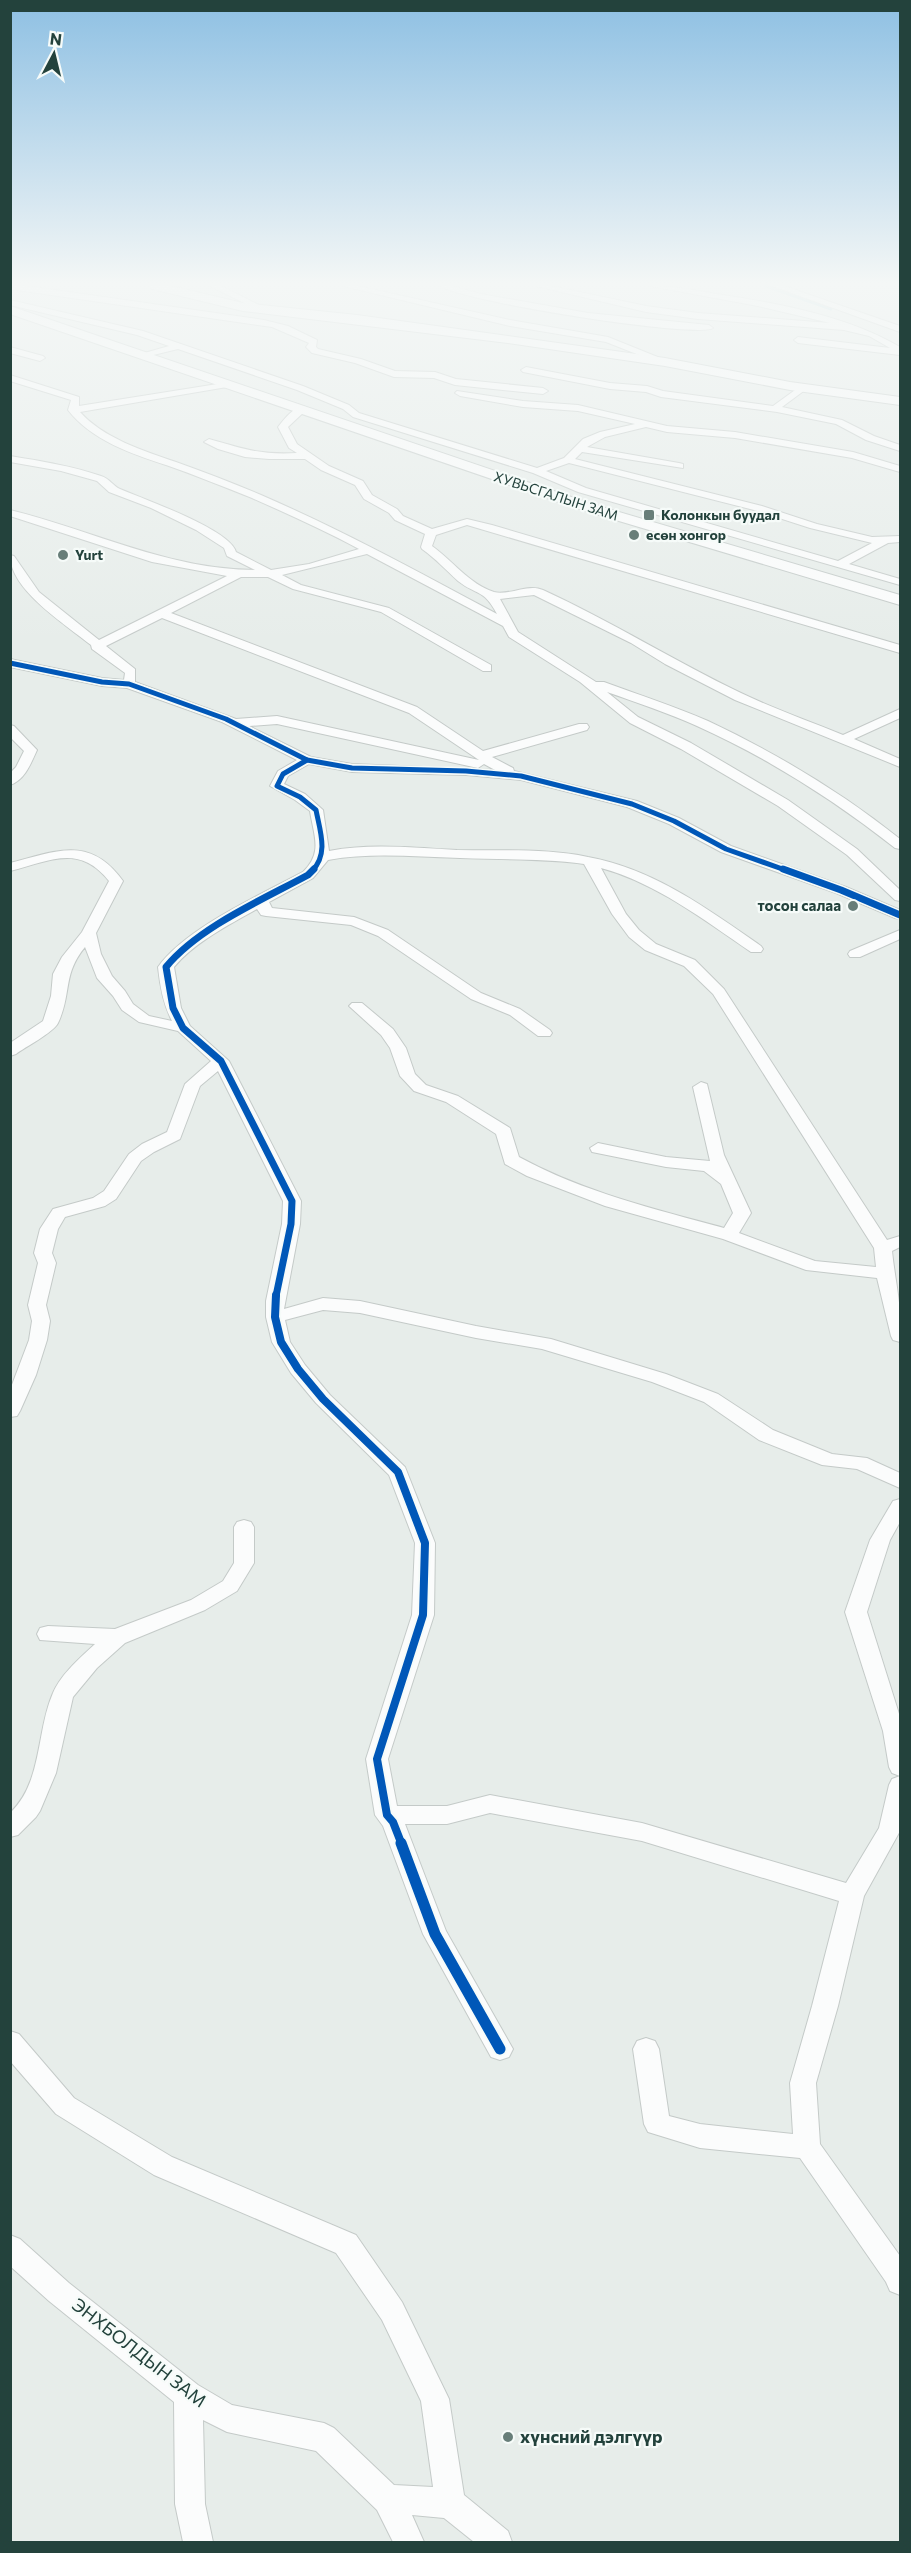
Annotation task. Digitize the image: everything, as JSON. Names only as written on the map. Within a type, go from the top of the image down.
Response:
[{"type":"main road","name":"ХУВЬСГАЛЫН ЗАМ","points":[[290,405],[546,493],[900,600]]},
{"type":"street","points":[[73,410],[74,405]]},
{"type":"street","points":[[73,410],[102,405]]},
{"type":"street","points":[[341,405],[356,415],[537,471],[582,490],[900,582]]},
{"type":"street","points":[[551,405],[578,408],[667,429],[735,435],[853,455],[900,469]]},
{"type":"street","points":[[747,405],[839,422],[870,438],[900,448]]},
{"type":"street","points":[[774,409],[779,405]]},
{"type":"street","points":[[302,409],[289,419],[283,430],[293,446],[325,468],[359,483],[368,497],[393,511],[399,518],[431,533],[467,522],[492,528],[900,649]]},
{"type":"street","points":[[73,410],[80,418],[110,438],[144,456],[169,463],[255,496],[335,532],[506,623]]},
{"type":"street","points":[[537,471],[568,460],[587,441],[603,434],[624,431],[646,424]]},
{"type":"street","points":[[208,442],[229,451],[255,457],[307,456]]},
{"type":"street","points":[[581,449],[679,466]]},
{"type":"street","points":[[10,459],[62,468],[101,479],[113,490],[155,506],[200,528],[230,546],[231,554],[297,587],[385,610],[487,668]]},
{"type":"street","points":[[568,460],[758,508],[814,526],[872,540],[900,539]]},
{"type":"street","points":[[537,471],[547,481],[546,493]]},
{"type":"street","points":[[10,513],[43,521],[142,557],[177,565],[241,572],[273,573],[308,567],[368,550]]},
{"type":"street","points":[[431,533],[426,547],[446,561],[463,579],[493,596],[513,634],[584,679],[634,720],[686,746],[783,803],[852,852],[900,897]]},
{"type":"street","points":[[840,564],[885,539]]},
{"type":"street","points":[[10,558],[35,594],[59,611],[96,646],[131,672],[129,684]]},
{"type":"street","points":[[96,646],[241,572]]},
{"type":"street","points":[[493,596],[536,591],[635,640],[669,661],[739,697],[900,763]]},
{"type":"street","points":[[162,614],[413,710],[438,724],[487,761],[521,776]]},
{"type":"street","points":[[14,665],[102,682],[129,684],[232,723],[307,760],[352,768],[466,771],[521,776]]},
{"type":"street","points":[[584,679],[701,723],[742,743],[803,778],[900,845]]},
{"type":"street","points":[[844,739],[900,713]]},
{"type":"street","points":[[232,723],[277,720],[447,756],[632,804],[674,821],[726,849],[841,890],[900,915]]},
{"type":"street","points":[[481,756],[583,727]]},
{"type":"street","points":[[10,729],[32,750],[22,769],[10,781]]},
{"type":"street","points":[[307,760],[283,774],[278,786],[300,797],[316,810],[321,838],[320,862],[308,875],[198,939],[176,955],[166,967],[173,1008],[183,1028],[221,1061],[292,1201],[291,1224],[276,1291],[275,1317],[281,1342],[298,1369],[323,1399],[398,1472],[425,1543],[423,1615],[377,1759],[387,1815],[393,1822],[435,1934],[500,2049]]},
{"type":"street","points":[[321,857],[343,852],[383,850],[589,861],[661,886],[709,914],[718,923],[756,949]]},
{"type":"street","points":[[10,867],[72,851],[90,856],[107,868],[116,881],[89,933],[69,957],[61,974],[59,996],[50,1023],[10,1051]]},
{"type":"street","points":[[589,861],[610,902],[635,935],[645,944],[679,956],[692,964],[719,992],[883,1248],[885,1273],[900,1336]]},
{"type":"street","points":[[261,901],[266,912],[354,921],[383,933],[476,996],[516,1012],[544,1033]]},
{"type":"street","points":[[89,933],[94,954],[105,978],[120,994],[127,1007],[144,1018],[183,1028]]},
{"type":"street","points":[[855,954],[900,934]]},
{"type":"street","points":[[357,1006],[387,1032],[398,1048],[408,1076],[420,1088],[452,1099],[504,1132],[511,1160],[533,1172],[612,1202],[729,1235],[812,1266],[885,1273]]},
{"type":"street","points":[[10,1411],[27,1375],[38,1341],[41,1321],[37,1305],[47,1263],[43,1252],[49,1229],[59,1213],[99,1202],[110,1195],[135,1158],[148,1148],[174,1135],[193,1084],[221,1061]]},
{"type":"street","points":[[701,1087],[716,1155],[742,1213],[729,1235]]},
{"type":"street","points":[[598,1148],[666,1161],[709,1166],[728,1182]]},
{"type":"street","points":[[883,1248],[900,1241]]},
{"type":"street","points":[[275,1317],[323,1304],[360,1307],[476,1332],[544,1343],[658,1378],[711,1398],[766,1435],[829,1460],[860,1463],[900,1481]]},
{"type":"street","points":[[900,1506],[880,1540],[856,1612],[894,1731],[900,1767]]},
{"type":"street","points":[[10,1828],[28,1811],[45,1773],[63,1695],[89,1662],[117,1636],[198,1605],[230,1586],[244,1563],[244,1527]]},
{"type":"street","points":[[48,1634],[117,1636]]},
{"type":"street","points":[[900,1785],[890,1829],[852,1895],[825,2006],[803,2083],[807,2147],[899,2277],[900,2282]]},
{"type":"street","points":[[387,1815],[447,1815],[490,1804],[642,1832],[852,1895]]},
{"type":"street","points":[[10,2042],[65,2106],[163,2166],[346,2244],[392,2311],[435,2399],[450,2503]]},
{"type":"street","points":[[646,2049],[657,2124],[700,2136],[807,2147]]},
{"type":"street","name":"ЭНХБОЛДЫН ЗАМ","points":[[10,2248],[59,2292],[188,2395],[227,2418],[324,2438],[388,2499],[409,2542]]},
{"type":"street","points":[[188,2395],[190,2504],[198,2542]]},
{"type":"street","points":[[388,2499],[450,2503],[496,2542]]},
{"type":"cycle path","points":[[10,663],[102,682],[129,684],[226,719],[307,760],[352,768],[466,771],[521,776],[632,804],[674,821],[726,849],[841,890],[900,915]]},
{"type":"cycle path","points":[[307,760],[283,774],[277,786],[300,797],[316,810],[323,848],[320,863],[308,875],[223,922],[176,955],[166,967],[167,977],[173,1008],[183,1028],[221,1061],[292,1201],[291,1224],[275,1301],[275,1317],[281,1342],[298,1369],[323,1399],[398,1472],[425,1543],[423,1615],[377,1759],[387,1815],[393,1822],[435,1934],[500,2049]]},
{"type":"place","name":"Колонкын буудал","points":[[649,515]]},
{"type":"place","name":"есөн хонгор","points":[[634,535]]},
{"type":"place","name":"Yurt","points":[[63,555]]},
{"type":"place","name":"тосон салаа","points":[[853,906]]},
{"type":"place","name":"хүнсний дэлгүүр","points":[[508,2437]]}]
